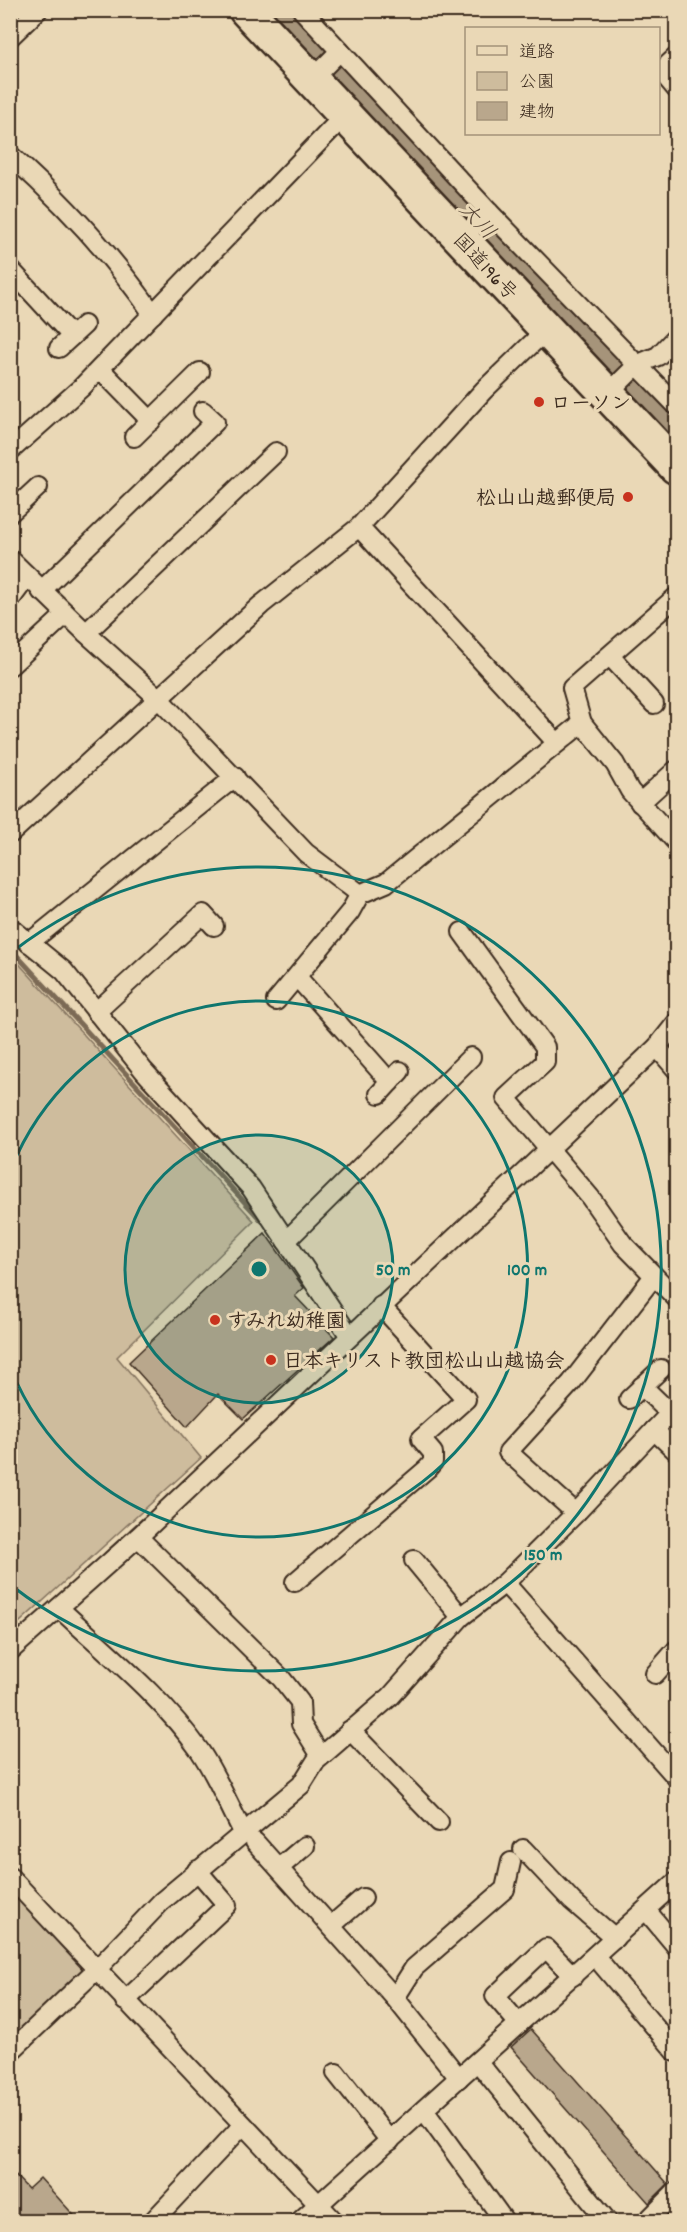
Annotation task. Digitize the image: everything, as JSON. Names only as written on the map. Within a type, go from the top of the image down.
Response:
[{"type":"highway","name":"国道196号","points":[[246,10],[328,63],[345,115],[467,233],[546,330],[614,388],[676,467]]},
{"type":"street","points":[[10,38],[38,10]]},
{"type":"street","points":[[302,10],[328,63],[488,213],[676,405]]},
{"type":"street","points":[[676,57],[661,71],[676,89]]},
{"type":"street","points":[[10,451],[100,369],[345,115]]},
{"type":"street","points":[[10,155],[52,192],[91,235],[153,314]]},
{"type":"street","points":[[467,233],[488,213]]},
{"type":"street","points":[[10,269],[72,336]]},
{"type":"street","points":[[10,834],[261,605],[359,527],[484,390],[546,330]]},
{"type":"street","points":[[614,388],[636,366],[658,356],[676,337]]},
{"type":"street","points":[[100,369],[151,421]]},
{"type":"street","points":[[134,437],[200,372]]},
{"type":"street","points":[[41,591],[215,422],[203,411]]},
{"type":"street","points":[[86,633],[276,452]]},
{"type":"street","points":[[10,513],[38,487]]},
{"type":"street","points":[[359,527],[557,743]]},
{"type":"street","points":[[10,559],[41,591],[158,698],[306,854],[360,894]]},
{"type":"street","points":[[10,600],[27,577]]},
{"type":"street","points":[[676,597],[573,688],[582,723],[615,764],[630,791],[676,842]]},
{"type":"street","points":[[10,666],[66,614]]},
{"type":"street","points":[[610,656],[654,704]]},
{"type":"street","points":[[276,1001],[350,912],[360,894],[387,883],[582,723]]},
{"type":"street","points":[[640,803],[676,770]]},
{"type":"street","points":[[29,943],[235,777]]},
{"type":"street","points":[[96,1012],[203,914],[214,926]]},
{"type":"street","points":[[10,927],[64,971],[144,1071],[251,1188],[349,1335]]},
{"type":"street","points":[[462,932],[544,1047],[545,1062],[506,1098],[516,1112],[550,1147],[623,1244],[676,1298]]},
{"type":"street","points":[[297,977],[390,1082]]},
{"type":"street","points":[[10,1651],[138,1537],[349,1335],[657,1047],[676,1023]]},
{"type":"street","points":[[657,1047],[676,1069]]},
{"type":"street","points":[[286,1241],[471,1057]]},
{"type":"street","points":[[576,1513],[508,1452],[571,1383],[654,1275]]},
{"type":"street","points":[[295,1582],[434,1462],[433,1453],[421,1439],[466,1400],[381,1306]]},
{"type":"street","points":[[629,1399],[661,1369]]},
{"type":"street","points":[[10,2052],[96,1970],[160,1902],[197,1870],[249,1837],[301,1785],[321,1756],[391,1696],[461,1617],[505,1583],[576,1513],[673,1410],[642,1386]]},
{"type":"street","points":[[654,1430],[676,1451]]},
{"type":"street","points":[[138,1537],[281,1678],[300,1702],[301,1724],[321,1756]]},
{"type":"street","points":[[414,1560],[461,1617]]},
{"type":"street","points":[[505,1583],[676,1777]]},
{"type":"street","points":[[59,1608],[150,1692],[177,1721],[202,1754],[249,1837],[395,1998],[459,2078]]},
{"type":"street","points":[[655,1674],[676,1650]]},
{"type":"street","points":[[350,1730],[439,1822]]},
{"type":"street","points":[[279,1868],[305,1846]]},
{"type":"street","points":[[395,1998],[414,1968],[502,1901],[517,1856],[615,1938]]},
{"type":"street","points":[[125,2001],[184,1948],[195,1934],[227,1905],[197,1870]]},
{"type":"street","points":[[10,1877],[335,2222]]},
{"type":"street","points":[[299,2222],[676,1882]]},
{"type":"street","points":[[331,1926],[363,1898]]},
{"type":"street","points":[[646,1910],[676,1946]]},
{"type":"street","points":[[519,2024],[495,1996],[546,1948],[573,1976]]},
{"type":"street","points":[[595,1956],[676,2052]]},
{"type":"street","points":[[478,2062],[608,2222]]},
{"type":"street","points":[[336,2073],[390,2141]]},
{"type":"street","points":[[423,2110],[505,2222]]},
{"type":"street","points":[[152,2222],[243,2125]]},
{"type":"street","points":[[646,2222],[676,2192]]},
{"type":"green space","points":[[11,955],[254,1221],[117,1357],[201,1458],[11,1630]]},
{"type":"green space","points":[[11,1892],[86,1973],[11,2044]]},
{"type":"building","name":"すみれ幼稚園","points":[[265,1233],[304,1288],[295,1296],[334,1337],[243,1419],[218,1394],[187,1427],[129,1362]]},
{"type":"building","points":[[531,2029],[668,2184],[649,2203],[511,2047]]},
{"type":"building","points":[[10,2170],[28,2189],[40,2178],[80,2222],[10,2222]]},
{"type":"waterway","name":"大川","points":[[280,10],[495,241],[615,363],[676,430]]},
{"type":"waterway","points":[[10,948],[262,1221]]},
{"type":"waterway","points":[[106,1554],[143,1520]]},
{"type":"place","name":"ローソン","points":[[539,402]]},
{"type":"place","name":"松山山越郵便局","points":[[628,497]]},
{"type":"place","name":"すみれ幼稚園","points":[[215,1320]]},
{"type":"place","name":"日本キリスト教団松山山越協会","points":[[271,1360]]}]
